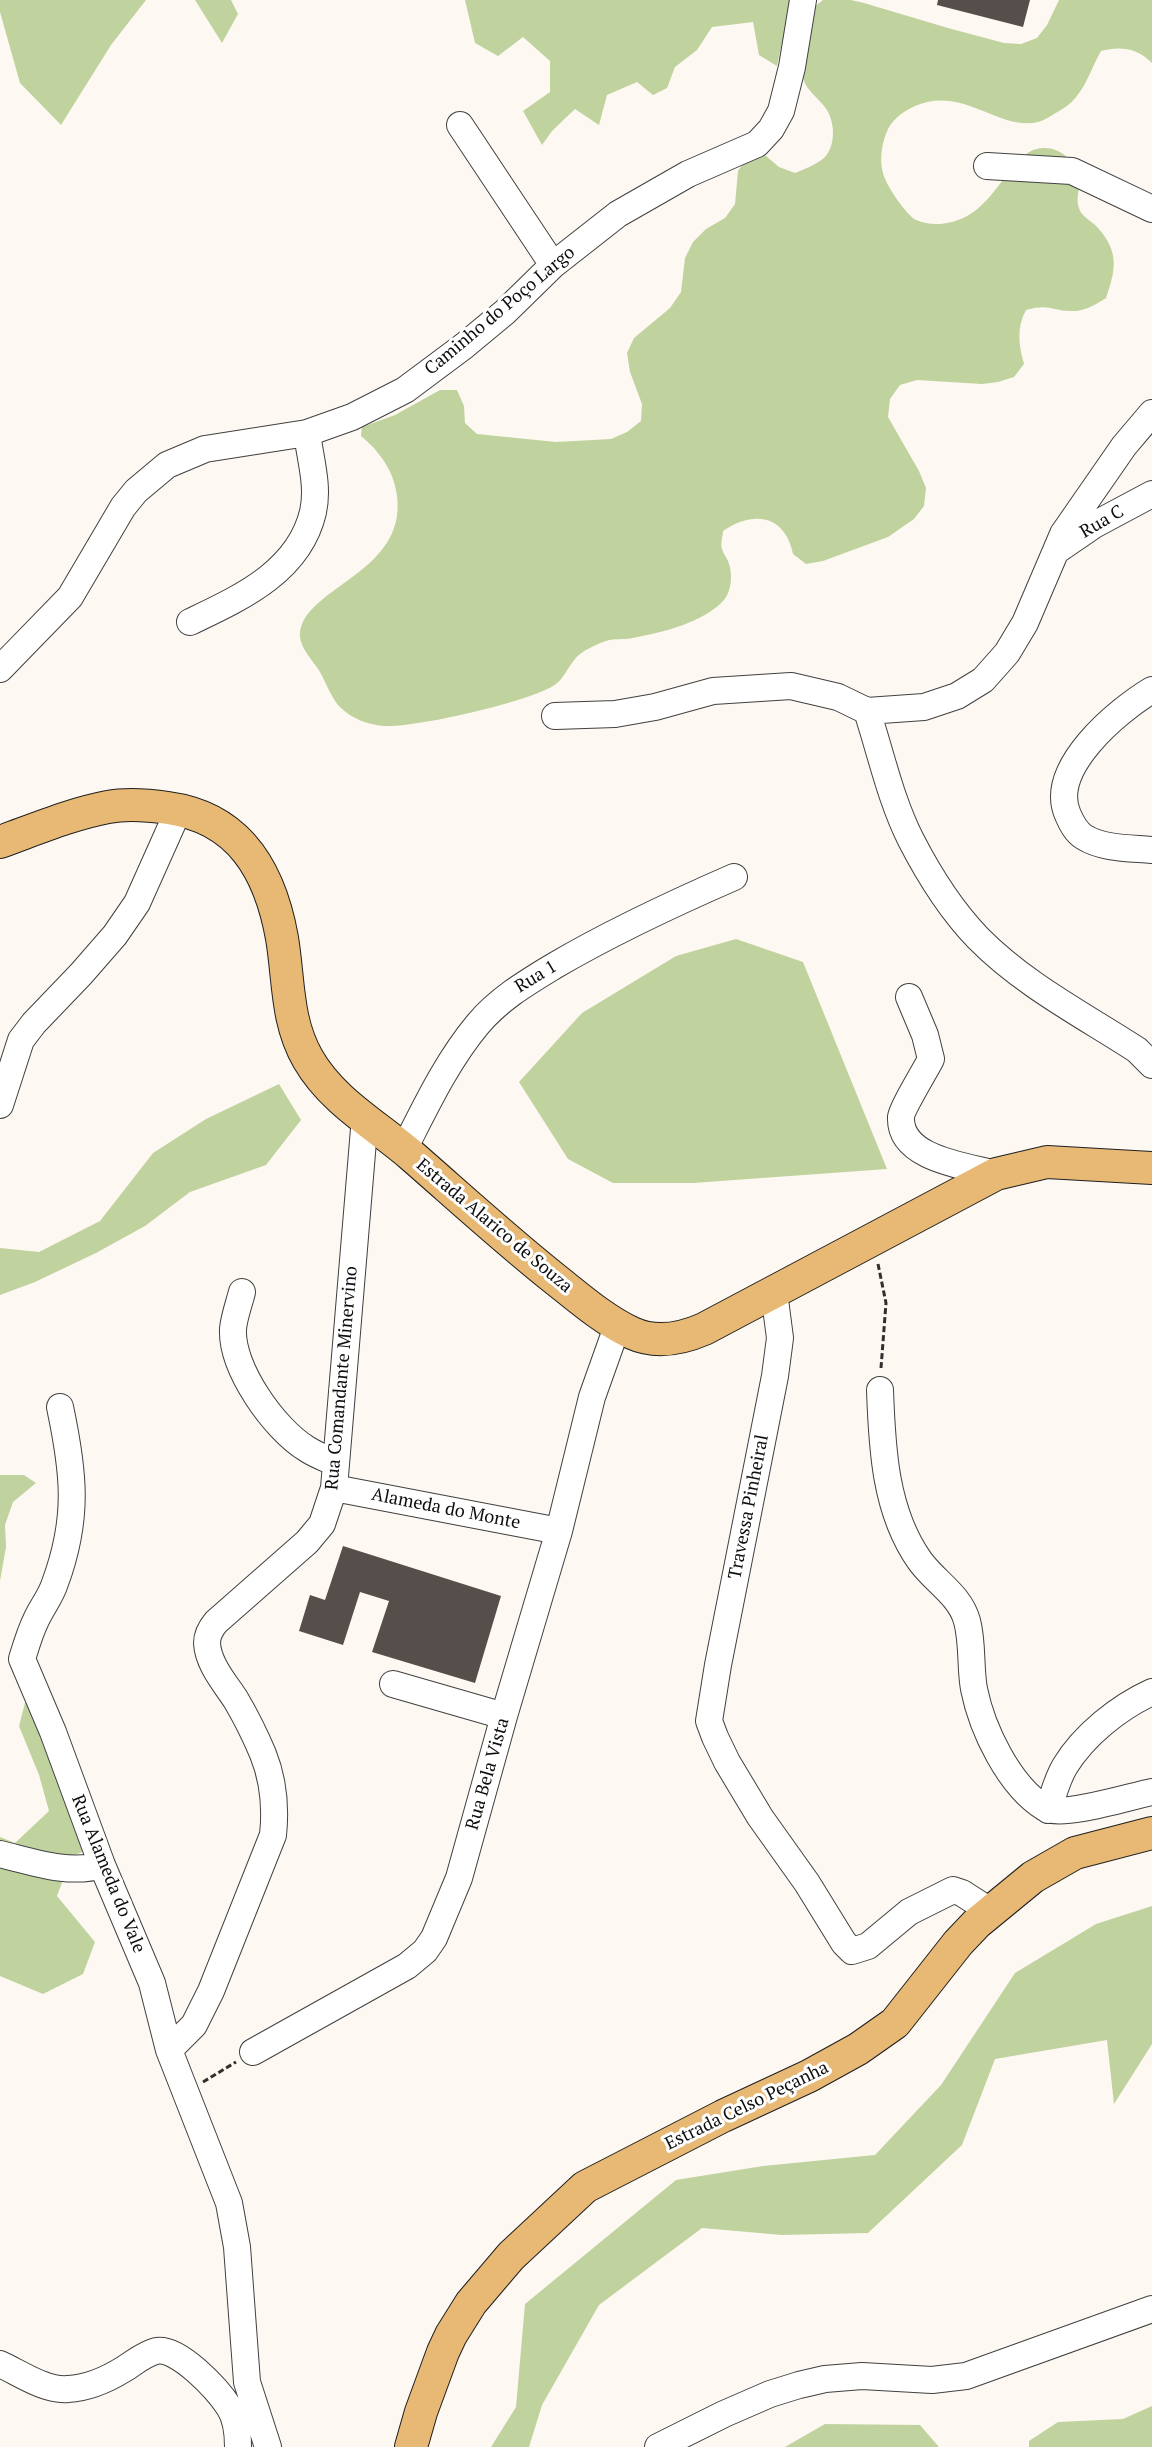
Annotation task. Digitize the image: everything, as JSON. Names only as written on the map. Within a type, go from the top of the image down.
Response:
[{"type":"main road","name":"Estrada Alarico de Souza","points":[[0,842],[79,814],[111,806],[143,804],[179,809],[206,817],[233,835],[255,860],[271,897],[282,938],[290,1011],[296,1035],[323,1083],[404,1149],[524,1254],[575,1295],[634,1334],[659,1340],[685,1337],[996,1174],[1047,1162],[1152,1168]]},
{"type":"main road","name":"Estrada Celso Peçanha","points":[[411,2447],[443,2352],[460,2319],[511,2256],[568,2201],[585,2187],[606,2175],[827,2067],[880,2035],[895,2024],[958,1943],[990,1911],[1033,1877],[1065,1858],[1101,1845],[1152,1833]]},
{"type":"street","name":"Caminho do Poço Largo","points":[[0,669],[70,597],[123,507],[147,480],[167,465],[205,449],[256,439],[307,433],[352,417],[405,390],[505,312],[552,265],[618,214],[688,174],[757,144],[771,129],[781,111],[792,68],[803,0]]},
{"type":"street","points":[[460,125],[552,265]]},
{"type":"street","points":[[987,166],[1072,171],[1152,209]]},
{"type":"street","points":[[555,716],[615,714],[655,707],[713,691],[791,686],[838,697],[867,711],[924,707],[957,696],[983,680],[1007,653],[1025,624],[1063,534],[1124,446],[1152,413]]},
{"type":"street","points":[[190,622],[240,598],[274,574],[298,548],[313,511],[315,481],[307,433]]},
{"type":"street","name":"Rua C","points":[[1054,553],[1094,525],[1152,494]]},
{"type":"street","points":[[1152,690],[1131,702],[1096,734],[1079,756],[1067,779],[1064,807],[1073,826],[1084,837],[1099,844],[1152,850]]},
{"type":"street","points":[[867,711],[907,830],[949,904],[978,938],[1021,975],[1137,1050],[1152,1065]]},
{"type":"street","points":[[0,1105],[21,1040],[116,934],[137,903],[179,809]]},
{"type":"street","name":"Rua 1","points":[[404,1149],[454,1055],[479,1023],[510,993],[586,947],[655,912],[734,877]]},
{"type":"street","points":[[909,997],[926,1035],[931,1059],[901,1115],[904,1132],[914,1146],[927,1155],[996,1174]]},
{"type":"street","name":"Rua Comandante Minervino","points":[[169,2050],[194,2025],[211,1991],[273,1835],[276,1812],[263,1755],[236,1700],[214,1667],[207,1642],[210,1630],[216,1622],[314,1533],[321,1524],[335,1475],[365,1117]]},
{"type":"street","name":"Alameda do Monte","points":[[242,1292],[233,1328],[235,1347],[243,1372],[280,1426],[335,1475],[559,1531]]},
{"type":"street","name":"Travessa Pinheiral","points":[[774,1292],[780,1338],[775,1376],[709,1721],[727,1762],[755,1808],[852,1952],[868,1946],[909,1911],[953,1890],[962,1893],[990,1911]]},
{"type":"street","name":"Rua Bela Vista","points":[[253,2052],[407,1966],[425,1951],[443,1921],[459,1878],[559,1531],[592,1397],[618,1324]]},
{"type":"street","points":[[880,1390],[882,1445],[896,1516],[920,1561],[959,1602],[967,1621],[974,1689],[992,1744],[1032,1799],[1048,1810],[1070,1810],[1152,1792]]},
{"type":"street","name":"Rua Alameda do Vale","points":[[60,1407],[69,1449],[73,1492],[70,1537],[55,1586],[35,1621],[22,1659],[53,1732],[102,1865],[152,1983],[169,2050],[185,2092]]},
{"type":"street","points":[[393,1684],[504,1716]]},
{"type":"street","points":[[1048,1810],[1064,1768],[1078,1748],[1108,1720],[1152,1692]]},
{"type":"street","points":[[0,1854],[80,1870],[102,1865]]},
{"type":"street","points":[[185,2092],[229,2202],[237,2247],[247,2382],[268,2447]]},
{"type":"street","points":[[658,2447],[770,2394],[816,2381],[862,2376],[932,2380],[966,2376],[1152,2310]]},
{"type":"street","points":[[0,2364],[53,2387],[65,2389],[95,2382],[153,2352],[168,2351],[198,2373],[230,2408],[236,2422],[238,2447]]},
{"type":"path","points":[[874,1239],[886,1303],[880,1390]]},
{"type":"path","points":[[185,2092],[253,2052]]},
{"type":"green space","points":[[0,0],[146,0],[111,45],[61,125],[20,83],[0,12]]},
{"type":"green space","points":[[195,0],[231,0],[238,14],[222,43]]},
{"type":"green space","points":[[465,0],[791,0],[777,66],[759,55],[753,22],[712,27],[697,50],[675,67],[667,88],[653,95],[637,82],[607,95],[599,125],[575,109],[552,131],[542,145],[523,111],[550,92],[550,61],[523,37],[498,56],[475,43]]},
{"type":"green space","points":[[823,0],[851,0],[1004,43],[1021,44],[1037,38],[1047,25],[1059,0],[1152,0],[1152,63],[1134,51],[1115,49],[1101,51],[1083,87],[1072,102],[1038,122],[1023,123],[1009,120],[949,101],[932,101],[915,106],[900,115],[890,125],[882,151],[883,173],[897,199],[907,213],[916,220],[934,224],[952,222],[968,216],[981,206],[1021,158],[1031,151],[1049,148],[1066,156],[1077,171],[1080,210],[1102,233],[1112,250],[1114,268],[1106,298],[1091,307],[1078,311],[1041,307],[1026,310],[1019,337],[1024,364],[1014,377],[982,384],[917,380],[900,385],[890,399],[888,417],[919,471],[926,488],[924,506],[914,519],[888,537],[823,561],[806,564],[793,554],[789,541],[776,524],[767,520],[746,520],[723,531],[721,547],[730,566],[731,576],[727,596],[715,608],[694,621],[657,633],[630,639],[609,640],[598,644],[578,656],[556,684],[544,691],[500,705],[421,723],[385,726],[361,721],[350,715],[334,700],[320,672],[305,651],[300,637],[304,620],[316,605],[370,562],[386,544],[396,523],[397,496],[393,478],[380,455],[361,436],[362,427],[395,415],[440,390],[457,390],[464,406],[465,423],[477,434],[556,442],[611,439],[627,432],[641,421],[642,404],[630,372],[627,353],[634,338],[670,308],[681,292],[685,258],[693,242],[706,229],[725,218],[735,204],[738,171],[748,157],[766,156],[779,167],[795,173],[814,165],[828,153],[833,132],[828,111],[805,84],[802,69],[805,20],[810,11]]},
{"type":"green space","points":[[736,939],[803,962],[887,1169],[693,1183],[613,1183],[568,1159],[519,1082],[582,1013],[676,956]]},
{"type":"green space","points":[[279,1084],[301,1120],[266,1165],[190,1192],[145,1226],[96,1253],[35,1282],[0,1295],[0,1248],[39,1252],[100,1221],[153,1153],[206,1119]]},
{"type":"green space","points":[[0,1475],[24,1475],[36,1483],[13,1502],[5,1525],[6,1547],[0,1581]]},
{"type":"green space","points":[[26,1699],[98,1846],[72,1856],[57,1896],[95,1942],[83,1974],[43,1994],[0,1976],[0,1837],[15,1843],[49,1811],[39,1775],[19,1726]]},
{"type":"green space","points":[[1152,1906],[1152,2044],[1114,2104],[1107,2040],[995,2059],[962,2145],[868,2233],[782,2235],[702,2228],[599,2305],[542,2405],[529,2447],[491,2447],[516,2407],[525,2304],[676,2180],[763,2166],[875,2155],[941,2085],[1015,1973],[1096,1924]]},
{"type":"green space","points":[[1152,2406],[1152,2447],[1029,2447],[1029,2441],[1058,2422],[1123,2419]]},
{"type":"green space","points":[[825,2424],[920,2425],[939,2447],[785,2447]]},
{"type":"building","points":[[938,0],[1030,0],[1023,27],[937,5]]},
{"type":"building","points":[[343,1546],[501,1596],[475,1683],[372,1652],[389,1601],[360,1592],[343,1645],[299,1631],[310,1595],[325,1600]]}]
